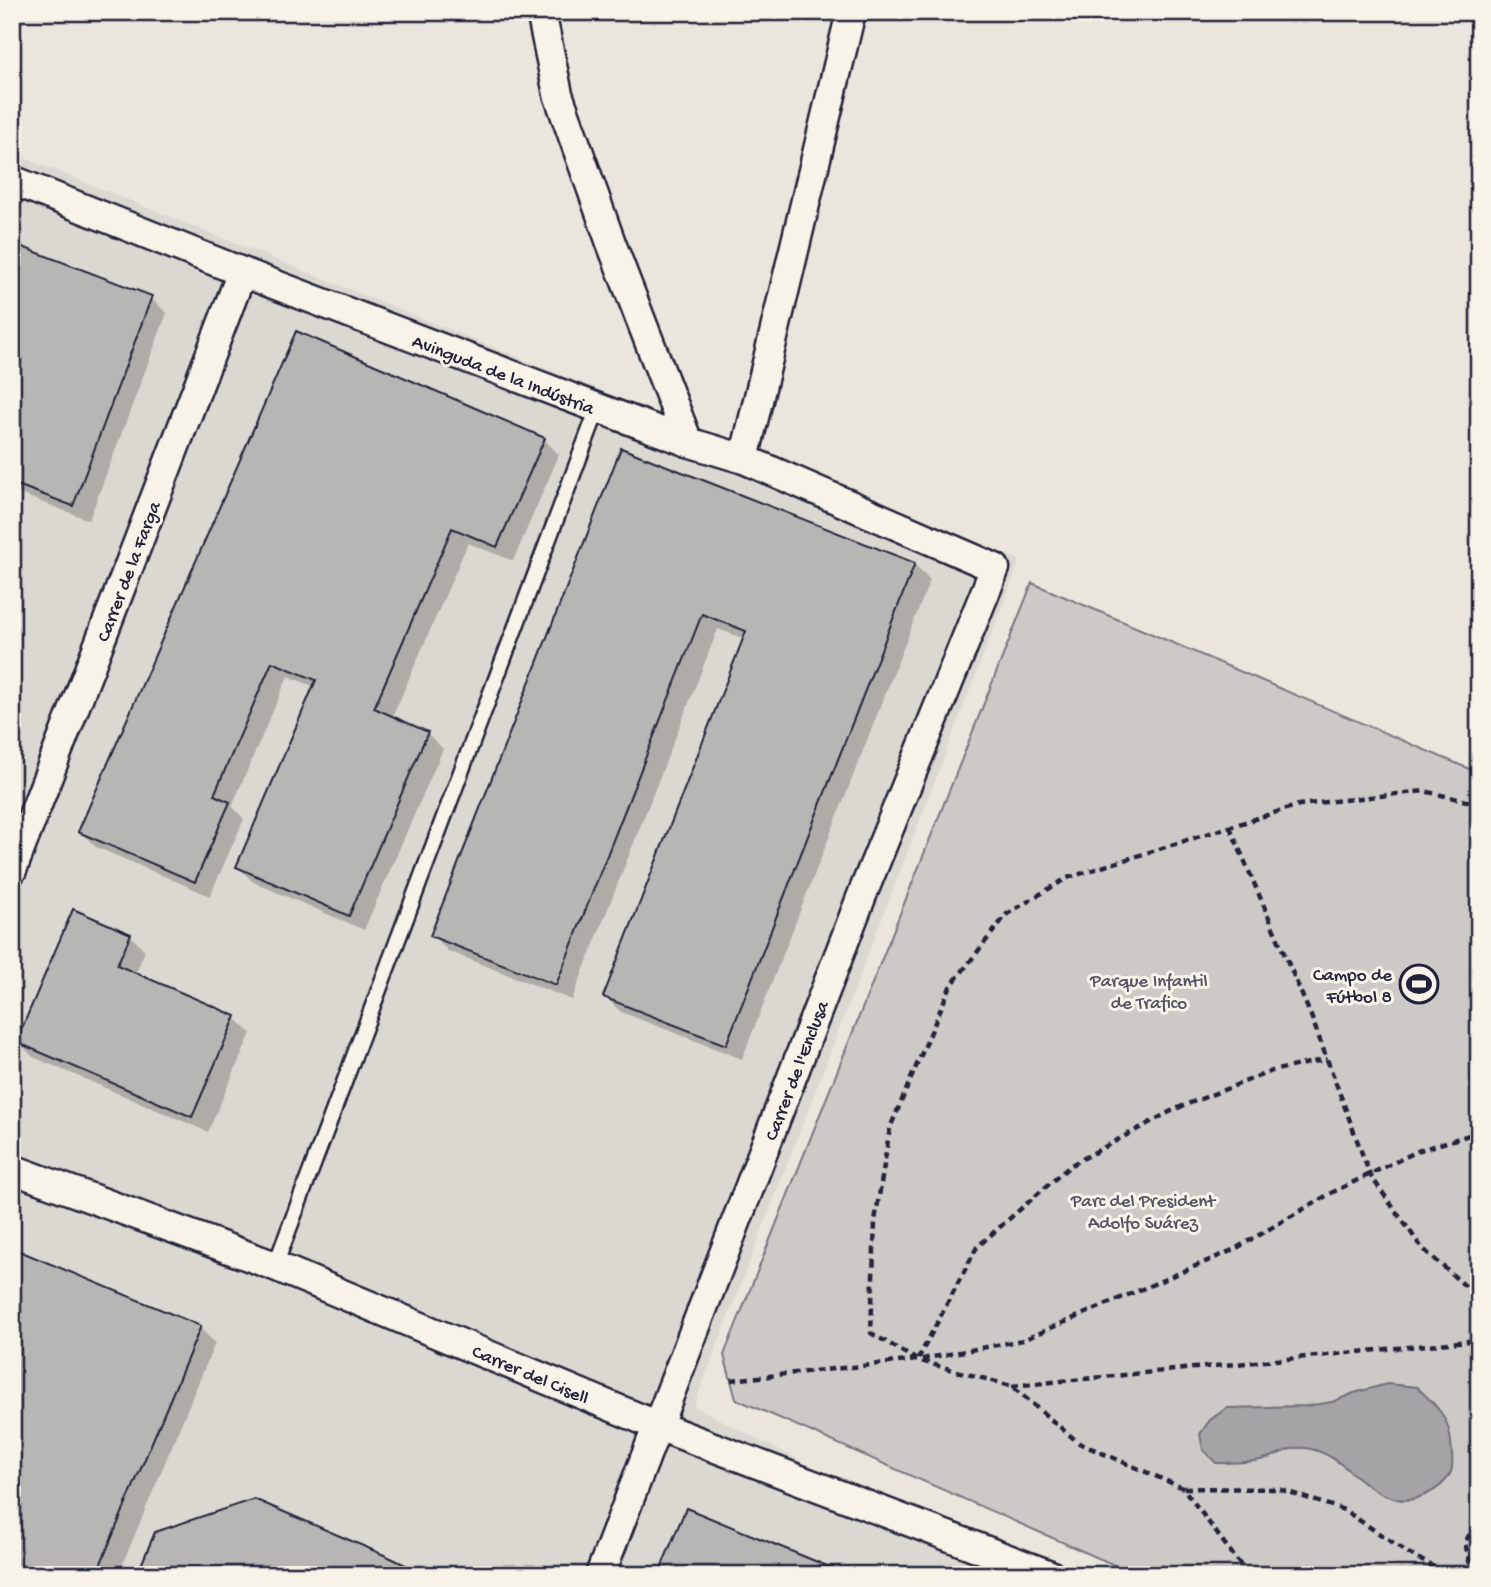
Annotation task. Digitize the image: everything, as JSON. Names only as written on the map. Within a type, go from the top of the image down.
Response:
[{"type":"street","points":[[541,12],[558,94],[611,243],[688,442]]},
{"type":"street","points":[[744,459],[851,12]]},
{"type":"street","name":"Avinguda de la Indústria","points":[[12,180],[242,272],[598,408],[688,442],[744,459],[995,568]]},
{"type":"street","name":"Carrer de la Farga","points":[[12,870],[242,272]]},
{"type":"street","name":"Carrer de l'Enclusa","points":[[600,1575],[864,890],[995,568]]},
{"type":"street","name":"Carrer del Cisell","points":[[12,1169],[275,1266],[659,1426],[1050,1575]]},
{"type":"lane","points":[[275,1266],[598,408]]},
{"type":"path","points":[[1479,804],[1424,791],[1299,805],[1067,878],[1007,914],[950,987],[890,1128],[875,1221],[871,1333],[917,1360],[1011,1386],[1479,1340]]},
{"type":"path","points":[[1230,827],[1311,1016],[1370,1175],[1422,1248],[1479,1298]]},
{"type":"path","points":[[917,1360],[977,1247],[1071,1165],[1175,1109],[1272,1072],[1327,1059]]},
{"type":"path","points":[[731,1380],[917,1360],[1023,1340],[1233,1250],[1333,1192],[1420,1150],[1479,1132]]},
{"type":"path","points":[[1011,1386],[1079,1443],[1183,1488],[1279,1489],[1344,1510],[1410,1554],[1448,1575]]},
{"type":"path","points":[[1183,1488],[1241,1562],[1248,1575]]},
{"type":"path","points":[[1472,1575],[1465,1542],[1479,1519]]},
{"type":"path","points":[[1323,1575],[1325,1571],[1354,1569],[1359,1575]]},
{"type":"shaded area","points":[[12,153],[1020,560],[694,1406],[1020,1575],[12,1575]]},
{"type":"shaded area","points":[[1387,1384],[1417,1387],[1438,1409],[1448,1429],[1452,1455],[1451,1472],[1435,1490],[1420,1497],[1404,1500],[1384,1495],[1330,1457],[1305,1448],[1294,1448],[1269,1458],[1228,1463],[1216,1463],[1203,1450],[1200,1434],[1210,1420],[1227,1408],[1307,1406],[1332,1402]]},
{"type":"green space","name":"Parc del President Adolfo Suárez","points":[[1032,583],[1479,773],[1479,1575],[1137,1575],[736,1399],[724,1355]]},
{"type":"building","points":[[12,243],[152,296],[73,506],[12,483]]},
{"type":"building","points":[[296,331],[545,438],[497,547],[452,528],[374,708],[428,732],[349,916],[236,867],[316,680],[272,662],[214,795],[230,802],[195,882],[78,832]]},
{"type":"building","points":[[621,448],[915,563],[726,1045],[603,997],[746,631],[702,614],[556,985],[430,936]]},
{"type":"building","points":[[73,909],[131,934],[117,965],[236,1016],[192,1117],[16,1042]]},
{"type":"building","points":[[12,1248],[201,1326],[96,1575],[31,1575],[12,1567]]},
{"type":"building","points":[[254,1499],[426,1575],[137,1575],[155,1532]]},
{"type":"building","points":[[686,1508],[849,1575],[658,1575]]},
{"type":"place","name":"Campo de Fútbol 8","points":[[1419,984]]},
{"type":"park label","name":"Parque Infantil de Trafico","points":[[1149,990]]}]
